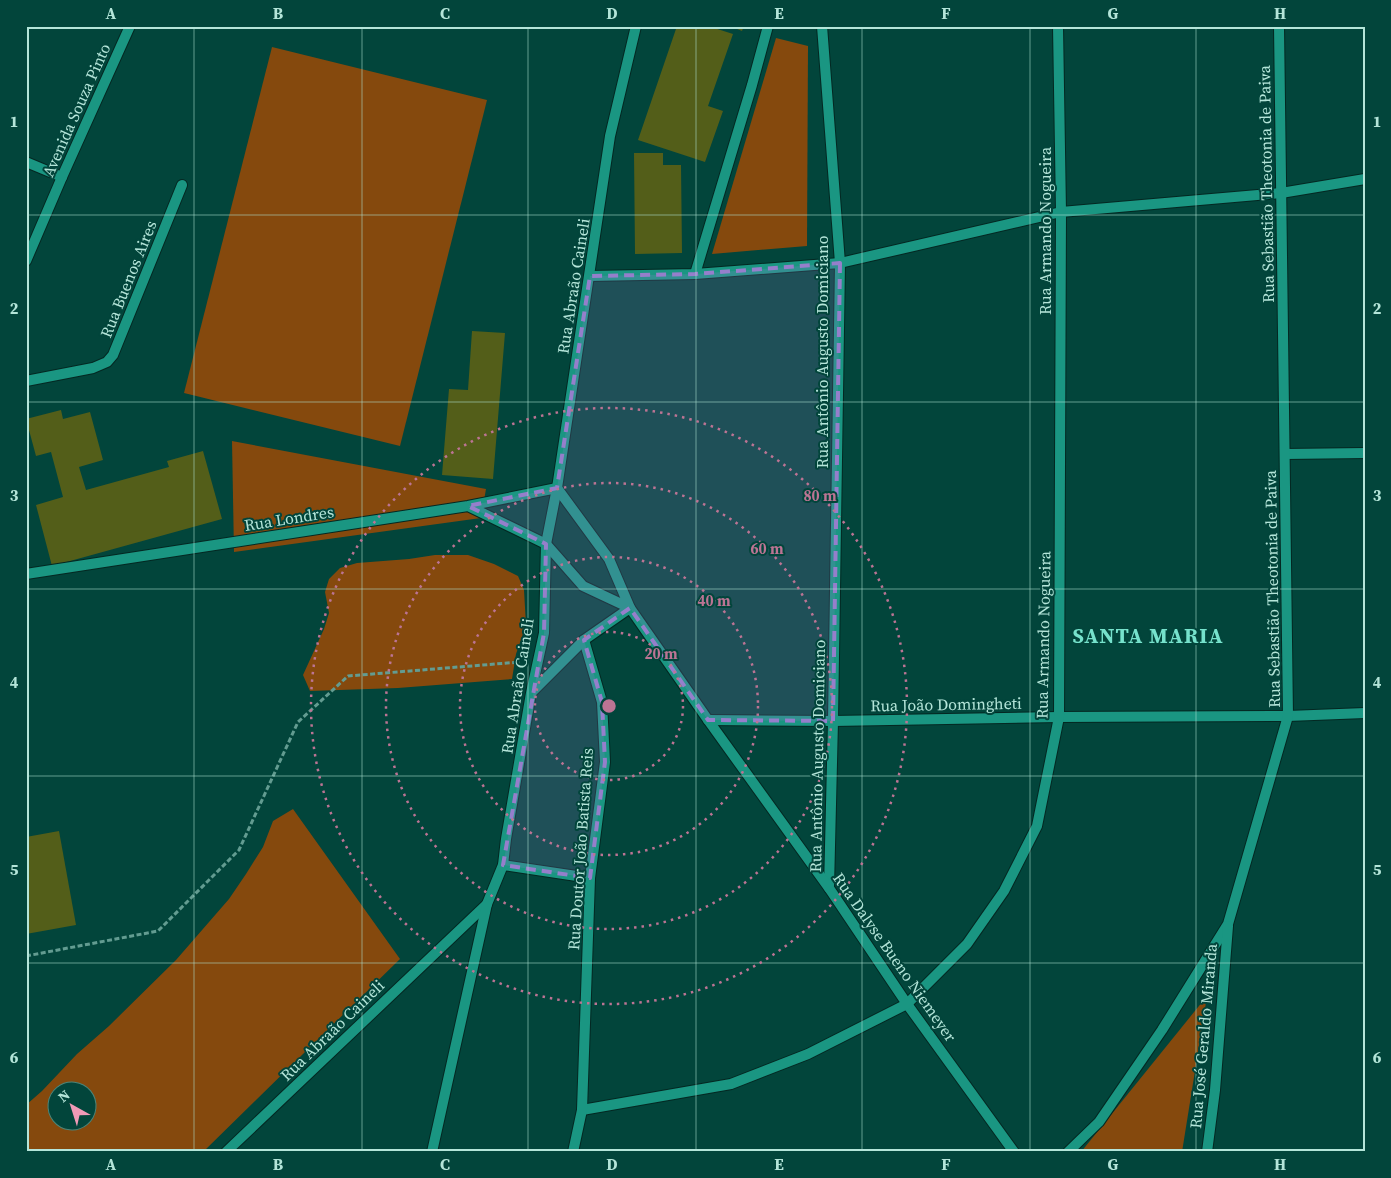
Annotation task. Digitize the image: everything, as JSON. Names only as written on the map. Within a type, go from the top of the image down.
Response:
[{"type":"street","name":"Avenida Souza Pinto","points":[[26,261],[130,26]]},
{"type":"street","name":"Rua Abraão Caineli","points":[[226,1152],[487,904],[503,865],[506,839],[544,633],[546,544],[590,276],[610,136],[636,26]]},
{"type":"street","points":[[695,274],[768,26]]},
{"type":"street","name":"Rua Antônio Augusto Domiciano","points":[[822,26],[840,263],[829,888]]},
{"type":"street","name":"Rua Armando Nogueira","points":[[582,1110],[731,1084],[808,1054],[907,1004],[967,944],[1004,891],[1036,826],[1059,717],[1061,212],[1058,26]]},
{"type":"street","name":"Rua Sebastião Theotonia de Paiva","points":[[1068,1152],[1099,1122],[1162,1030],[1228,924],[1288,716],[1279,26]]},
{"type":"street","points":[[26,162],[62,177]]},
{"type":"street","points":[[590,276],[695,274],[840,263],[1061,212],[1281,193],[1365,179]]},
{"type":"street","name":"Rua Buenos Aires","points":[[26,381],[93,368],[107,362],[113,355],[182,185]]},
{"type":"street","points":[[1285,454],[1365,453]]},
{"type":"street","name":"Rua Londres","points":[[26,574],[468,506],[556,488]]},
{"type":"street","name":"Rua Dalyse Bueno Niemeyer","points":[[556,488],[609,559],[630,608],[829,888],[907,1004],[1014,1152]]},
{"type":"street","points":[[468,506],[546,544],[583,586],[630,608]]},
{"type":"street","points":[[532,693],[584,640],[630,608]]},
{"type":"street","name":"Rua Doutor João Batista Reis","points":[[573,1152],[582,1110],[590,878],[605,762],[602,702],[584,640]]},
{"type":"street","name":"Rua João Domingheti","points":[[708,720],[833,721],[1059,717],[1288,716],[1365,713]]},
{"type":"street","points":[[503,865],[590,878]]},
{"type":"street","points":[[432,1152],[487,904]]},
{"type":"street","name":"Rua José Geraldo Miranda","points":[[1207,1152],[1228,924]]},
{"type":"path","points":[[26,956],[158,931],[239,850],[298,722],[348,676],[538,661]]},
{"type":"highlighted area","points":[[840,263],[833,721],[708,720],[630,608],[584,640],[602,702],[605,762],[590,878],[503,865],[544,633],[546,544],[468,506],[557,488],[590,276],[695,274]]},
{"type":"shaded area","points":[[776,38],[808,46],[807,246],[712,254]]},
{"type":"shaded area","points":[[272,47],[487,100],[400,446],[184,393]]},
{"type":"shaded area","points":[[232,441],[486,489],[481,518],[234,552]]},
{"type":"shaded area","points":[[435,555],[468,555],[494,564],[518,576],[524,590],[526,625],[516,654],[512,679],[398,688],[310,691],[303,675],[324,629],[329,613],[325,592],[329,579],[340,568],[357,563]]},
{"type":"shaded area","points":[[293,809],[400,959],[203,1152],[26,1152],[26,1105],[48,1085],[48,1130],[98,1130],[98,1080],[52,1080],[77,1054],[109,1026],[176,960],[229,899],[263,847],[273,821]]},
{"type":"shaded area","points":[[1207,996],[1182,1152],[1081,1152]]},
{"type":"building","points":[[677,26],[708,26],[733,34],[708,106],[723,111],[705,162],[638,140]]},
{"type":"building","points":[[730,26],[744,26],[742,31]]},
{"type":"building","points":[[634,153],[663,153],[663,165],[681,165],[682,253],[635,254]]},
{"type":"building","points":[[472,331],[505,333],[493,479],[442,475],[449,389],[468,390]]},
{"type":"building","points":[[61,410],[63,419],[90,412],[103,460],[79,467],[86,490],[169,467],[167,461],[203,451],[222,519],[52,566],[36,505],[63,497],[51,452],[36,456],[26,419]]},
{"type":"building","points":[[59,831],[76,925],[26,934],[26,837]]},
{"type":"district","name":"SANTA MARIA","points":[[1148,635]]}]
